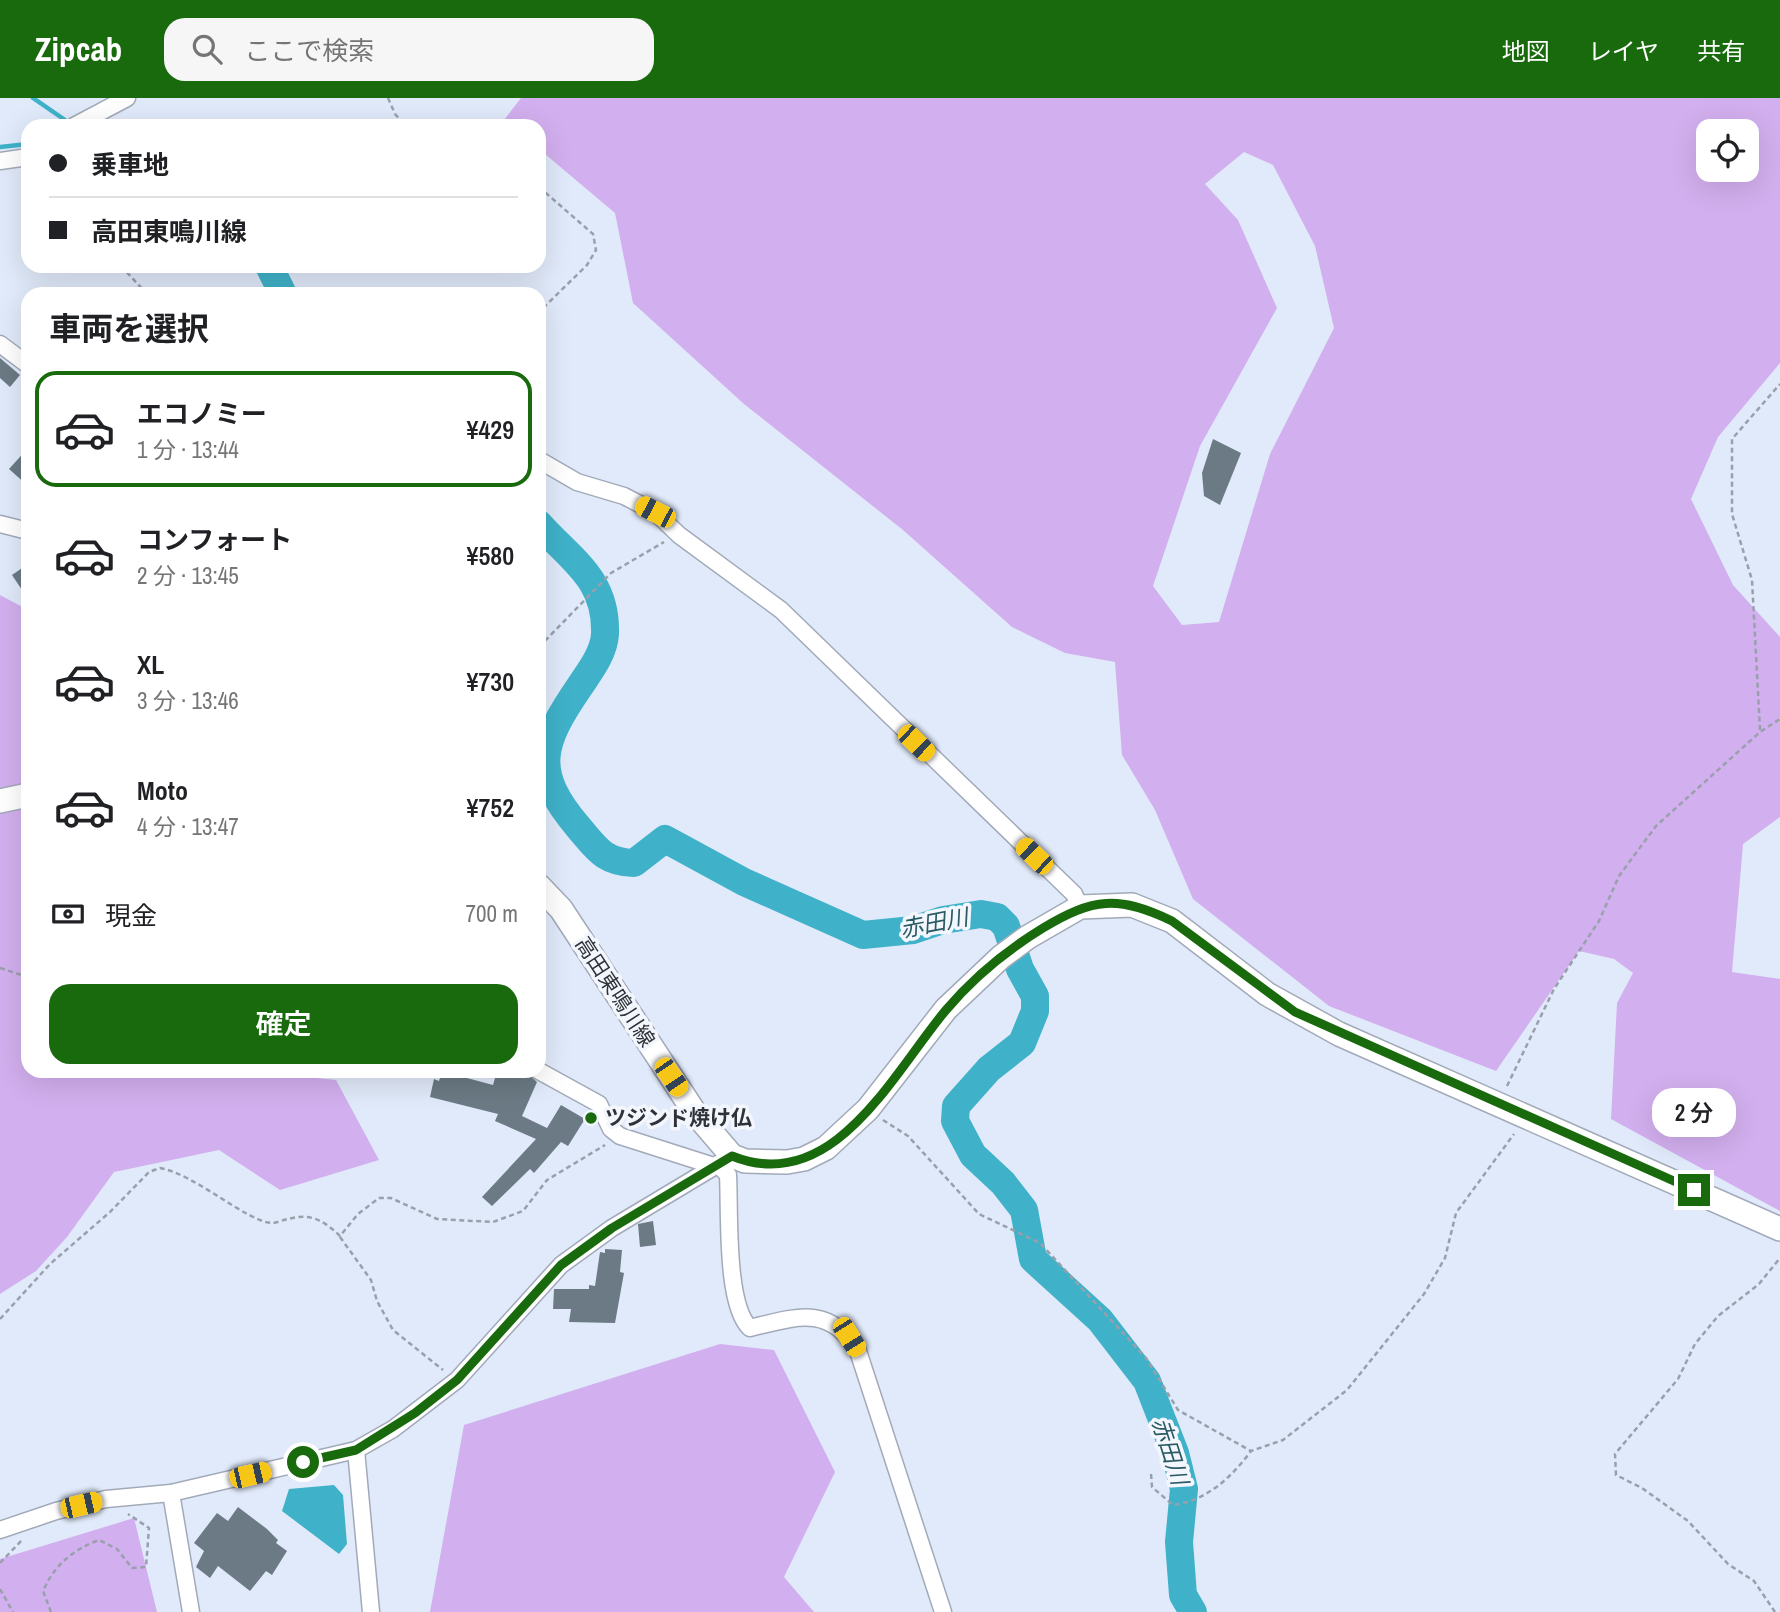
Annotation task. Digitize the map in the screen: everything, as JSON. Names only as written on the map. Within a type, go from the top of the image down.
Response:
[{"type":"main road","points":[[0,801],[21,796]]},
{"type":"main road","name":"高田東鳴川線","points":[[546,893],[561,909],[695,1113],[721,1162]]},
{"type":"main road","points":[[721,1162],[765,1163],[804,1159],[826,1148],[868,1110],[946,1009],[1001,957],[1028,937],[1080,907],[1132,905],[1172,921],[1295,1012],[1780,1230]]},
{"type":"street","points":[[87,119],[127,98]]},
{"type":"street","points":[[0,162],[21,158]]},
{"type":"street","points":[[0,344],[21,360]]},
{"type":"street","points":[[546,464],[576,482],[624,496],[655,512],[679,535],[781,610],[1074,894],[1080,907]]},
{"type":"street","points":[[0,524],[21,529]]},
{"type":"street","points":[[546,1075],[599,1104],[611,1129],[620,1136],[721,1162],[728,1175],[735,1299],[741,1319],[750,1328],[818,1317],[835,1324],[849,1337],[858,1351],[943,1612]]},
{"type":"street","points":[[0,1530],[56,1511],[106,1499],[171,1493],[356,1450],[393,1429],[457,1380],[561,1265],[612,1228],[721,1162]]},
{"type":"street","points":[[356,1450],[371,1612]]},
{"type":"street","points":[[171,1493],[191,1612]]},
{"type":"path","points":[[388,98],[400,119]]},
{"type":"path","points":[[546,193],[593,234],[596,250],[587,265],[546,305]]},
{"type":"path","points":[[128,273],[140,287]]},
{"type":"path","points":[[1760,732],[1752,580],[1732,514],[1732,439],[1780,384]]},
{"type":"path","points":[[546,640],[588,600],[611,573],[679,535]]},
{"type":"path","points":[[1500,1103],[1553,989],[1599,921],[1619,876],[1656,826],[1760,732],[1780,719]]},
{"type":"path","points":[[0,968],[21,975]]},
{"type":"path","points":[[868,1110],[908,1136],[979,1214],[1040,1244],[1146,1358],[1178,1409],[1251,1451]]},
{"type":"path","points":[[1151,1474],[1152,1487],[1173,1505],[1194,1502],[1234,1474],[1251,1451],[1283,1440],[1347,1390],[1424,1294],[1445,1258],[1456,1213],[1526,1117]]},
{"type":"path","points":[[340,1236],[358,1214],[379,1198],[391,1198],[437,1219],[493,1222],[523,1211],[547,1180],[620,1136]]},
{"type":"path","points":[[0,1319],[50,1264],[110,1212],[149,1172],[160,1168],[213,1191],[242,1210],[271,1223],[304,1214],[324,1222],[340,1236],[371,1280],[377,1301],[393,1331],[457,1380]]},
{"type":"path","points":[[1775,1612],[1754,1581],[1728,1564],[1688,1521],[1643,1488],[1616,1475],[1615,1454],[1678,1379],[1695,1344],[1718,1316],[1759,1284],[1780,1258]]},
{"type":"path","points":[[51,1612],[43,1591],[52,1571],[69,1556],[99,1540],[117,1549],[132,1568],[146,1567],[149,1528]]},
{"type":"path","points":[[0,1589],[13,1612]]},
{"type":"shaded area","points":[[521,98],[1780,98],[1780,363],[1718,437],[1691,499],[1733,585],[1780,637],[1780,817],[1743,844],[1732,972],[1780,979],[1780,1211],[1611,1119],[1617,1003],[1633,973],[1614,959],[1579,951],[1496,1071],[1329,1006],[1193,899],[1155,810],[1122,755],[1115,662],[1065,653],[1012,627],[903,530],[744,404],[633,303],[615,213],[546,155],[546,119],[505,119]],"holes":[[[1244,152],[1273,165],[1315,246],[1334,328],[1270,454],[1219,622],[1182,625],[1153,586],[1200,446],[1277,308],[1238,220],[1205,184]]]},
{"type":"shaded area","points":[[0,595],[21,606],[21,784],[0,789]]},
{"type":"shaded area","points":[[21,805],[21,1078],[336,1080],[379,1160],[280,1190],[219,1150],[114,1172],[67,1237],[36,1271],[0,1294],[0,809]]},
{"type":"shaded area","points":[[720,1344],[774,1350],[835,1472],[784,1577],[814,1612],[430,1612],[464,1425]]},
{"type":"shaded area","points":[[134,1518],[157,1612],[0,1612],[0,1559]]},
{"type":"water","points":[[334,1485],[343,1495],[347,1544],[339,1554],[282,1511],[289,1489]]},
{"type":"building","points":[[0,358],[20,375],[10,387],[0,378]]},
{"type":"building","points":[[1213,439],[1241,453],[1220,505],[1204,496],[1202,473]]},
{"type":"building","points":[[21,456],[21,480],[9,469]]},
{"type":"building","points":[[21,569],[21,588],[12,575]]},
{"type":"building","points":[[440,1078],[467,1078],[493,1085],[495,1078],[533,1078],[537,1082],[522,1116],[547,1128],[561,1105],[585,1119],[568,1146],[561,1142],[534,1173],[530,1169],[492,1206],[482,1197],[536,1139],[495,1121],[498,1114],[430,1097],[434,1079],[439,1081]]},
{"type":"building","points":[[653,1221],[656,1245],[640,1247],[638,1224]]},
{"type":"building","points":[[605,1249],[622,1250],[620,1272],[624,1273],[615,1323],[569,1322],[571,1309],[553,1309],[554,1289],[589,1289],[589,1285],[595,1286],[600,1252],[605,1253]]},
{"type":"building","points":[[238,1507],[267,1529],[278,1540],[276,1543],[287,1551],[272,1575],[266,1571],[250,1591],[218,1566],[210,1578],[196,1567],[204,1551],[194,1543],[217,1513],[228,1521]]},
{"type":"waterway","points":[[33,98],[64,119]]},
{"type":"waterway","name":"赤田川","points":[[0,147],[21,145]]},
{"type":"waterway","name":"赤田川","points":[[272,273],[280,287]]},
{"type":"waterway","name":"赤田川","points":[[546,531],[585,572],[593,585],[604,615],[605,634],[602,648],[592,668],[556,724],[546,757]]},
{"type":"waterway","name":"赤田川","points":[[546,757],[553,790],[563,808],[591,842],[602,853],[615,860],[634,863],[665,839],[744,882],[863,935],[913,930],[943,920],[981,914],[997,917],[1006,926],[1020,969],[1035,996],[1035,1011],[1022,1043],[989,1069],[956,1106],[955,1121],[973,1155],[1003,1183],[1024,1210],[1033,1259],[1100,1320],[1147,1381],[1175,1453],[1184,1489],[1179,1542],[1183,1595],[1193,1612]]},
{"type":"place","name":"ツジンド焼け仏","points":[[591,1118]]},
{"type":"route","points":[[303,1462],[356,1450],[393,1429],[457,1380],[561,1265],[612,1228],[714,1166],[732,1156],[745,1161],[787,1162],[804,1159],[826,1148],[868,1110],[946,1009],[972,982],[1028,937],[1080,907],[1132,905],[1172,921],[1267,994],[1295,1012],[1339,1034],[1694,1190]]}]
